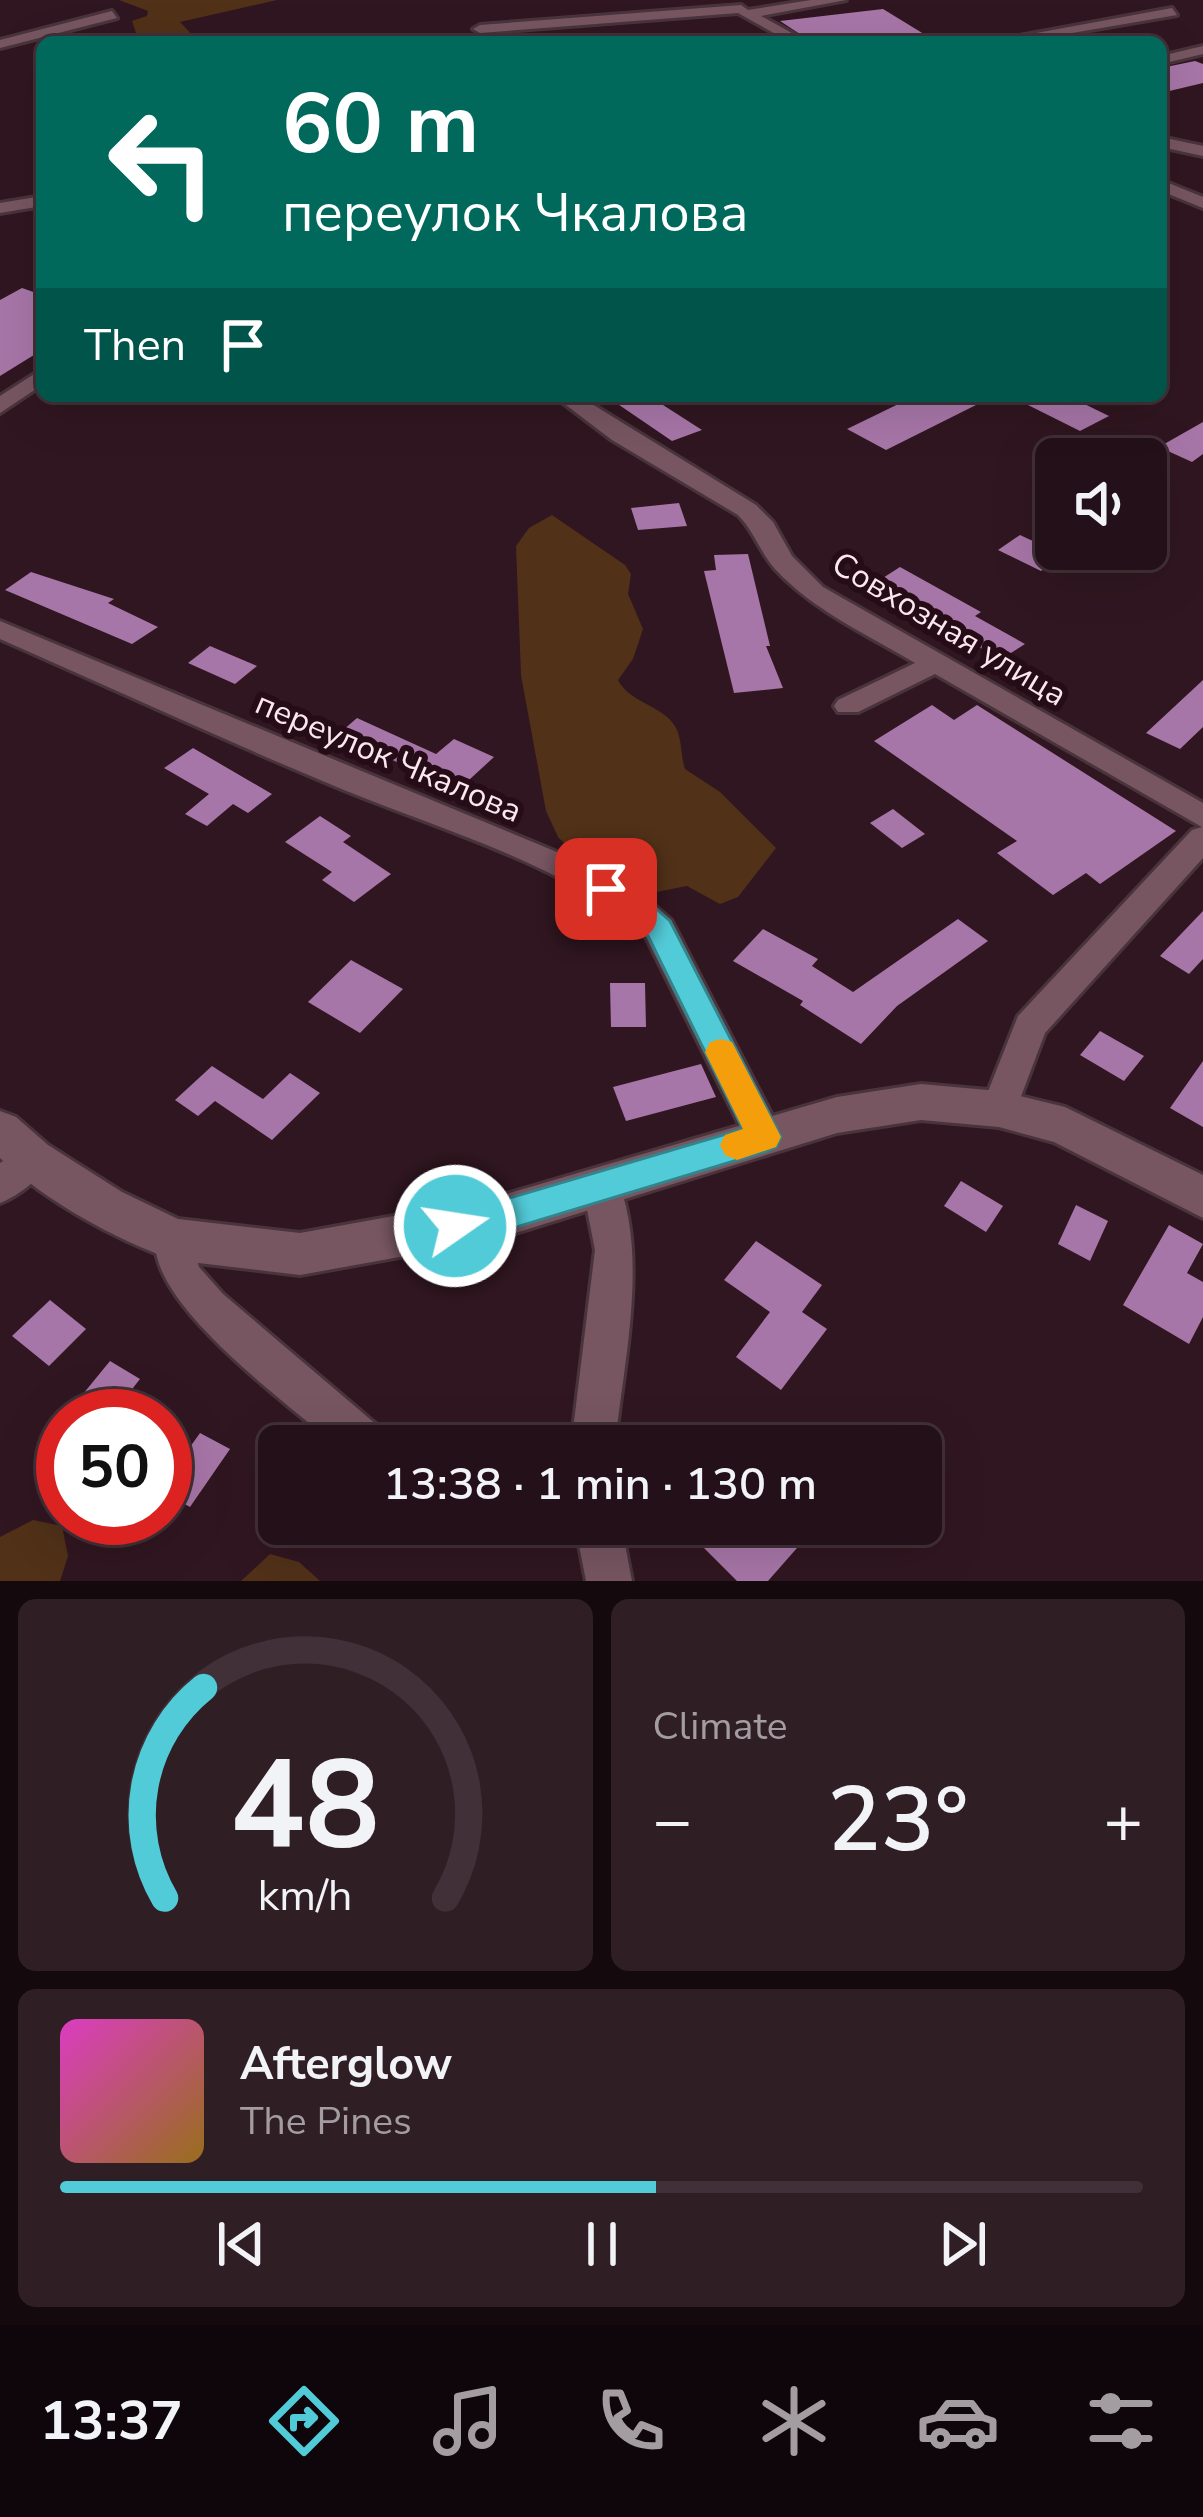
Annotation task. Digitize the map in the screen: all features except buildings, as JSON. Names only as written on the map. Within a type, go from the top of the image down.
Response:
[{"type":"main road","points":[[11,1158],[173,1239],[300,1254],[493,1219],[838,1115],[921,1102],[999,1109],[1065,1126],[1203,1198]]},
{"type":"street","points":[[42,36],[115,22],[97,0]]},
{"type":"street","points":[[725,0],[790,36]]},
{"type":"street","points":[[480,29],[839,0]]},
{"type":"street","points":[[1030,36],[1172,12]]},
{"type":"street","points":[[0,44],[36,37]]},
{"type":"street","points":[[1167,59],[1203,50]]},
{"type":"street","points":[[1167,143],[1203,151]]},
{"type":"street","points":[[1167,188],[1203,203]]},
{"type":"street","points":[[0,208],[36,202]]},
{"type":"street","points":[[0,406],[36,379]]},
{"type":"street","name":"Совхозная улица","points":[[573,402],[747,510],[764,527],[781,560],[814,593],[1203,817]]},
{"type":"street","name":"переулок Чкалова","points":[[0,629],[321,769],[582,875],[630,902],[659,929],[764,1137]]},
{"type":"street","points":[[848,706],[936,663]]},
{"type":"street","points":[[999,1109],[1030,1026],[1203,838]]},
{"type":"street","points":[[595,1425],[615,1250],[601,1184]]},
{"type":"street","points":[[173,1239],[181,1275],[209,1307],[345,1425]]},
{"type":"street","points":[[602,1545],[609,1581]]},
{"type":"shaded area","points":[[119,0],[277,0],[180,22],[193,36],[137,36],[132,21],[147,16],[148,11]]},
{"type":"shaded area","points":[[552,515],[625,565],[631,574],[628,594],[643,629],[633,659],[618,680],[631,695],[672,722],[685,769],[720,792],[776,848],[738,897],[720,904],[687,886],[651,893],[579,858],[558,837],[546,811],[521,675],[516,546],[529,528]]},
{"type":"shaded area","points":[[36,1521],[36,1545],[66,1545],[68,1556],[60,1581],[0,1581],[0,1537]]},
{"type":"shaded area","points":[[270,1554],[299,1562],[320,1581],[241,1581]]},
{"type":"slow traffic","points":[[721,1052],[764,1137],[737,1145]]},
{"type":"route","points":[[455,1226],[493,1219],[764,1137],[659,929],[630,902],[606,889]]}]
